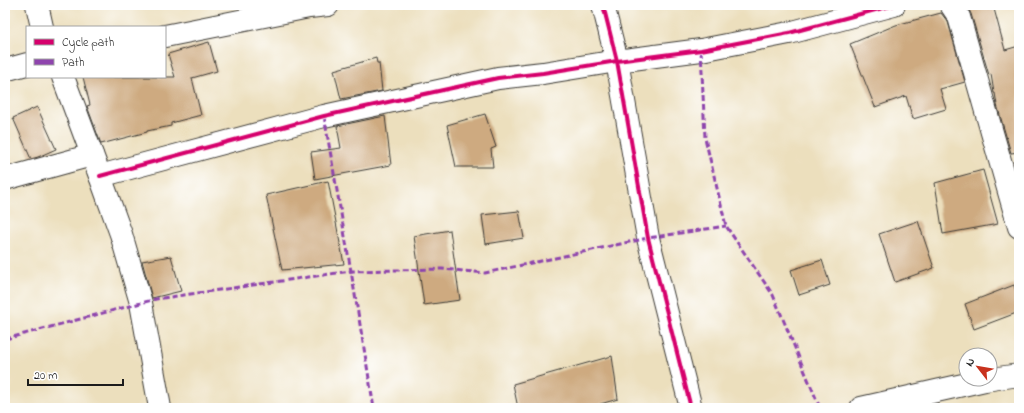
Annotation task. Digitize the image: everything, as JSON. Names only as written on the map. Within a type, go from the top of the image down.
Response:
[{"type":"street","points":[[37,5],[42,26]]},
{"type":"street","points":[[166,36],[309,7],[328,5]]},
{"type":"street","points":[[603,5],[617,60],[648,238],[690,408]]},
{"type":"street","points":[[100,176],[324,116],[498,78],[543,73],[617,60],[701,50],[789,33],[894,5]]},
{"type":"street","points":[[951,5],[959,17],[1019,227]]},
{"type":"street","points":[[5,70],[26,64]]},
{"type":"street","points":[[62,78],[121,234],[141,303],[160,408]]},
{"type":"street","points":[[5,179],[92,155]]},
{"type":"street","points":[[861,408],[986,380],[1019,375]]},
{"type":"building","points":[[993,5],[1005,50],[1019,46],[1019,152],[1011,153],[997,105],[991,74],[989,75],[971,14],[967,6]]},
{"type":"building","points":[[941,13],[948,22],[965,82],[940,89],[946,109],[913,119],[906,96],[875,107],[850,44],[896,25]]},
{"type":"building","points":[[209,42],[217,71],[192,78],[201,115],[171,123],[171,126],[101,144],[87,106],[90,105],[83,78],[175,77],[168,54]]},
{"type":"building","points":[[376,58],[377,63],[379,63],[382,91],[341,99],[334,70]]},
{"type":"building","points":[[37,107],[56,149],[31,159],[13,118]]},
{"type":"building","points":[[485,114],[496,147],[491,149],[493,167],[456,167],[447,125]]},
{"type":"building","points":[[385,116],[391,165],[315,179],[311,152],[341,148],[337,126]]},
{"type":"building","points":[[983,170],[998,224],[943,234],[935,183]]},
{"type":"building","points":[[328,181],[344,264],[282,270],[266,195]]},
{"type":"building","points":[[519,211],[524,238],[486,244],[482,215]]},
{"type":"building","points":[[918,221],[934,268],[895,282],[879,234]]},
{"type":"building","points":[[450,230],[460,300],[424,305],[414,236]]},
{"type":"building","points":[[171,256],[181,291],[152,298],[142,261]]},
{"type":"building","points":[[822,260],[830,285],[799,295],[791,270]]},
{"type":"building","points":[[1014,285],[1019,302],[1019,312],[974,329],[965,304]]},
{"type":"building","points":[[612,356],[618,399],[600,404],[601,408],[518,408],[513,384]]},
{"type":"marked path","points":[[701,50],[705,138],[726,226],[773,295],[820,408]]},
{"type":"marked path","points":[[324,116],[374,408]]},
{"type":"marked path","points":[[5,339],[156,299],[351,271],[442,269],[485,273],[648,238],[726,226]]},
{"type":"cycle path","points":[[603,5],[617,61],[648,238],[691,408]]},
{"type":"cycle path","points":[[100,176],[324,116],[498,78],[701,50],[789,33],[894,5]]}]
